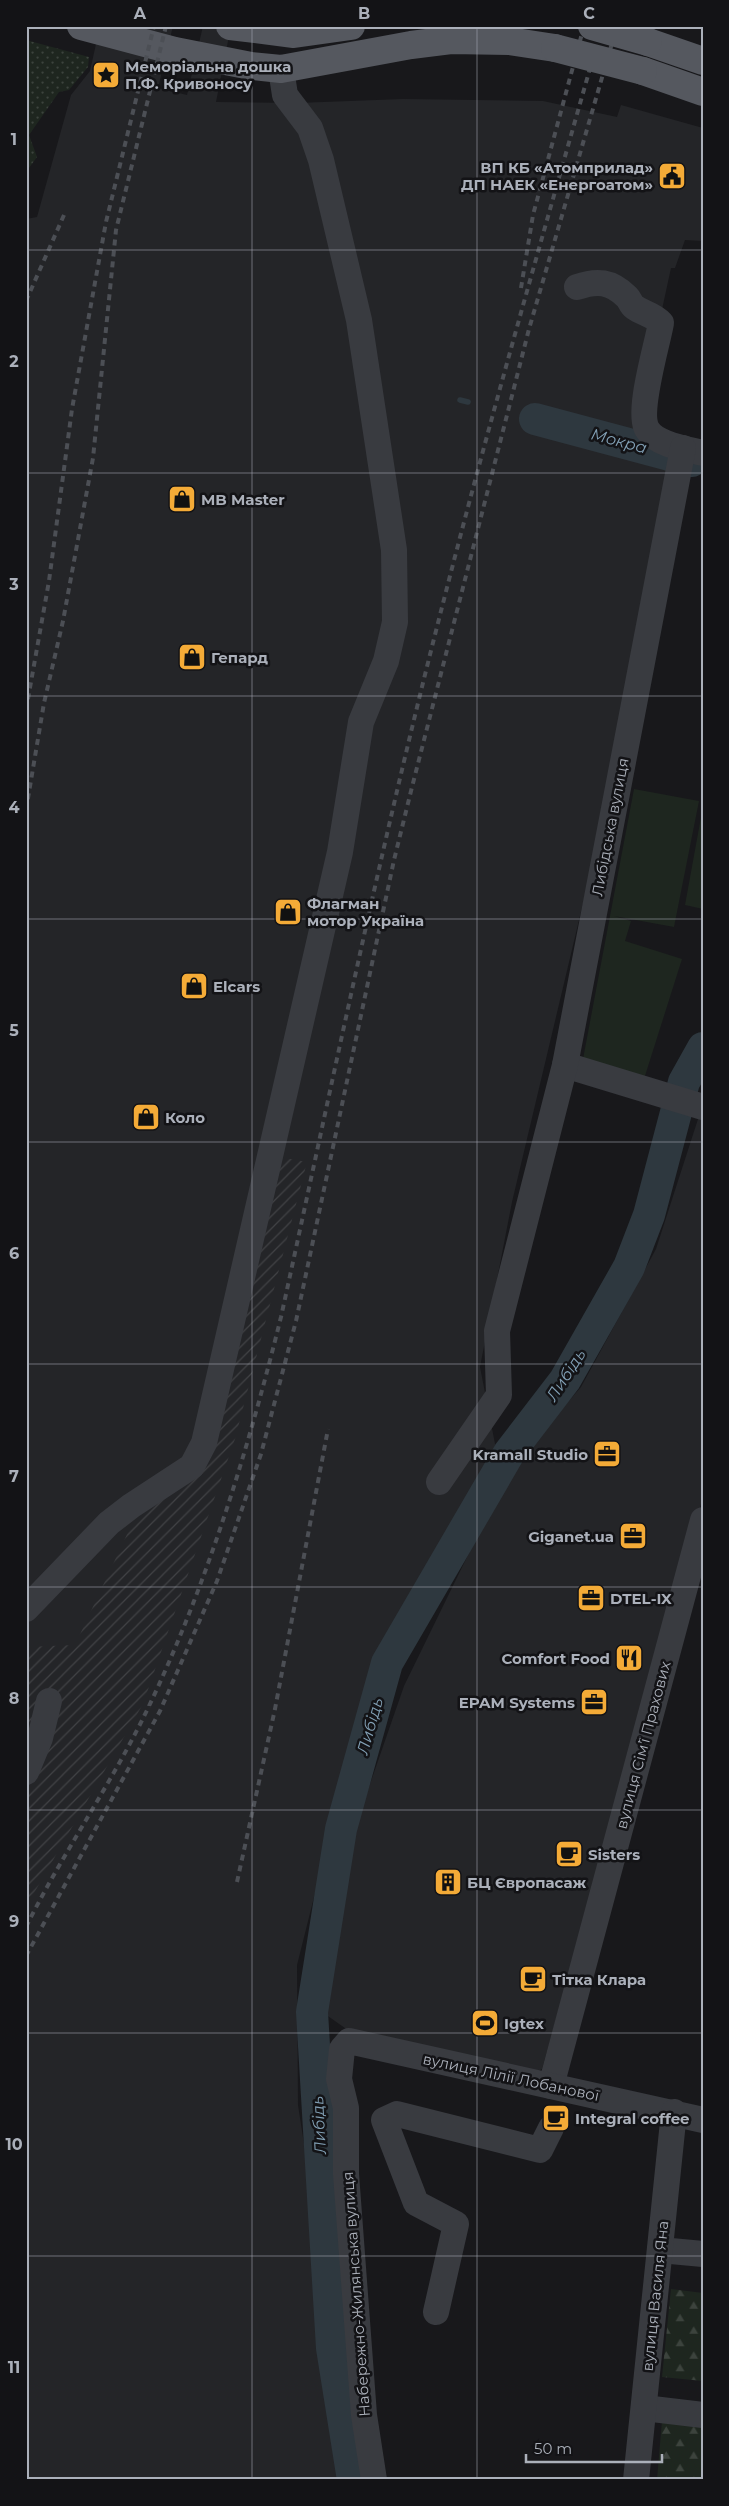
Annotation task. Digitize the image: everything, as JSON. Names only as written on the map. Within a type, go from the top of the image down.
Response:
[{"type":"main road","points":[[81,26],[124,38],[250,66],[281,69],[411,45],[499,33],[642,71],[703,92]]},
{"type":"main road","points":[[230,26],[294,34],[351,26]]},
{"type":"main road","points":[[592,26],[648,42],[703,61]]},
{"type":"street","points":[[26,1608],[109,1523],[131,1506],[192,1466],[204,1443],[340,852],[361,722],[386,661],[396,622],[394,550],[359,320],[322,160],[310,128],[286,94],[281,69]]},
{"type":"street","points":[[577,287],[594,281],[604,283],[627,297],[634,307],[654,315],[661,323],[643,412],[647,430],[686,456]]},
{"type":"street","name":"Либідська вулиця","points":[[439,1482],[499,1395],[497,1331],[565,1065],[686,456]]},
{"type":"street","points":[[565,1065],[703,1106]]},
{"type":"street","name":"вулиця Сімʼї Прахових","points":[[551,2086],[703,1520]]},
{"type":"street","points":[[26,1772],[40,1738],[49,1701]]},
{"type":"street","name":"вулиця Лілії Лобанової","points":[[349,2042],[674,2112],[703,2120]]},
{"type":"street","name":"Набережно-Жилянська вулиця","points":[[349,2042],[342,2050],[339,2079],[346,2108],[346,2174],[364,2415],[374,2480]]},
{"type":"street","points":[[346,2108],[384,2120],[396,2114],[540,2150],[551,2128]]},
{"type":"street","name":"вулиця Василя Яна","points":[[636,2480],[674,2112]]},
{"type":"street","points":[[384,2120],[416,2203],[456,2224],[436,2312]]},
{"type":"street","points":[[660,2250],[703,2254]]},
{"type":"street","points":[[644,2408],[703,2415]]},
{"type":"shaded area","points":[[100,26],[173,26],[158,88],[187,95],[203,26],[231,26],[216,102],[297,103],[403,99],[543,101],[617,117],[621,105],[703,128],[703,241],[685,240],[675,268],[671,268],[637,425],[668,467],[594,857],[512,1202],[480,1367],[496,1449],[400,1617],[365,1693],[297,1965],[298,2105],[318,2235],[325,2361],[344,2480],[26,2480],[26,219],[37,217],[71,95],[90,71]]},
{"type":"shaded area","points":[[699,1116],[703,1117],[703,1497],[542,2069],[537,2072],[352,2033],[325,2014],[353,1833],[404,1686],[511,1467],[581,1387],[656,1249]]},
{"type":"shaded area","points":[[263,1154],[307,1162],[235,1439],[143,1704],[26,1907],[26,1647],[75,1645],[145,1496],[197,1447]]},
{"type":"green space","points":[[26,40],[89,57],[88,67],[69,90],[59,92],[29,135],[37,157],[26,172]]},
{"type":"green space","points":[[536,405],[644,435],[678,451],[674,473],[550,436],[557,432],[554,425],[534,420]]},
{"type":"green space","points":[[634,789],[699,801],[674,927],[614,916],[631,921],[625,941],[682,959],[644,1079],[583,1059]]},
{"type":"green space","points":[[703,806],[703,909],[685,905]]},
{"type":"green space","points":[[671,2289],[703,2293],[703,2381],[662,2377]]},
{"type":"green space","points":[[662,2421],[703,2425],[703,2480],[657,2480]]},
{"type":"waterway","name":"Мокра","points":[[460,400],[468,402]]},
{"type":"waterway","name":"Мокра","points":[[535,419],[692,461]]},
{"type":"waterway","name":"Либідь","points":[[353,2480],[332,2348],[312,2012],[341,1829],[387,1663],[509,1453],[565,1380],[629,1267],[649,1215],[684,1082],[703,1048]]},
{"type":"railway","points":[[26,710],[49,581],[72,409],[106,222],[154,26]]},
{"type":"railway","points":[[26,810],[44,703],[63,621],[93,458],[116,230],[166,26]]},
{"type":"railway","points":[[521,288],[533,215],[584,26]]},
{"type":"railway","points":[[26,1927],[40,1899],[120,1762],[149,1706],[190,1612],[225,1515],[240,1466],[281,1317],[417,706],[498,397],[602,26]]},
{"type":"railway","points":[[26,1956],[160,1711],[217,1581],[261,1454],[296,1321],[394,860],[412,787],[529,329],[617,26]]},
{"type":"railway","points":[[26,301],[64,215]]},
{"type":"railway","points":[[237,1882],[275,1709],[328,1429]]},
{"type":"place","name":"Меморіальна дошка П.Ф. Кривоносу","points":[[106,75]]},
{"type":"place","name":"ВП КБ «Атомприлад» ДП НАЕК «Енергоатом»","points":[[672,176]]},
{"type":"place","name":"MB Master","points":[[182,499]]},
{"type":"place","name":"Гепард","points":[[192,657]]},
{"type":"place","name":"Флагман мотор Україна","points":[[288,912]]},
{"type":"place","name":"Elcars","points":[[194,986]]},
{"type":"place","name":"Коло","points":[[146,1117]]},
{"type":"place","name":"Kramall Studio","points":[[607,1454]]},
{"type":"place","name":"Giganet.ua","points":[[633,1536]]},
{"type":"place","name":"DTEL-IX","points":[[591,1598]]},
{"type":"place","name":"Comfort Food","points":[[629,1658]]},
{"type":"place","name":"EPAM Systems","points":[[594,1702]]},
{"type":"place","name":"Sisters","points":[[569,1854]]},
{"type":"place","name":"БЦ Європасаж","points":[[448,1882]]},
{"type":"place","name":"Тітка Клара","points":[[533,1979]]},
{"type":"place","name":"Igtex","points":[[485,2023]]},
{"type":"place","name":"Integral coffee","points":[[556,2118]]}]
